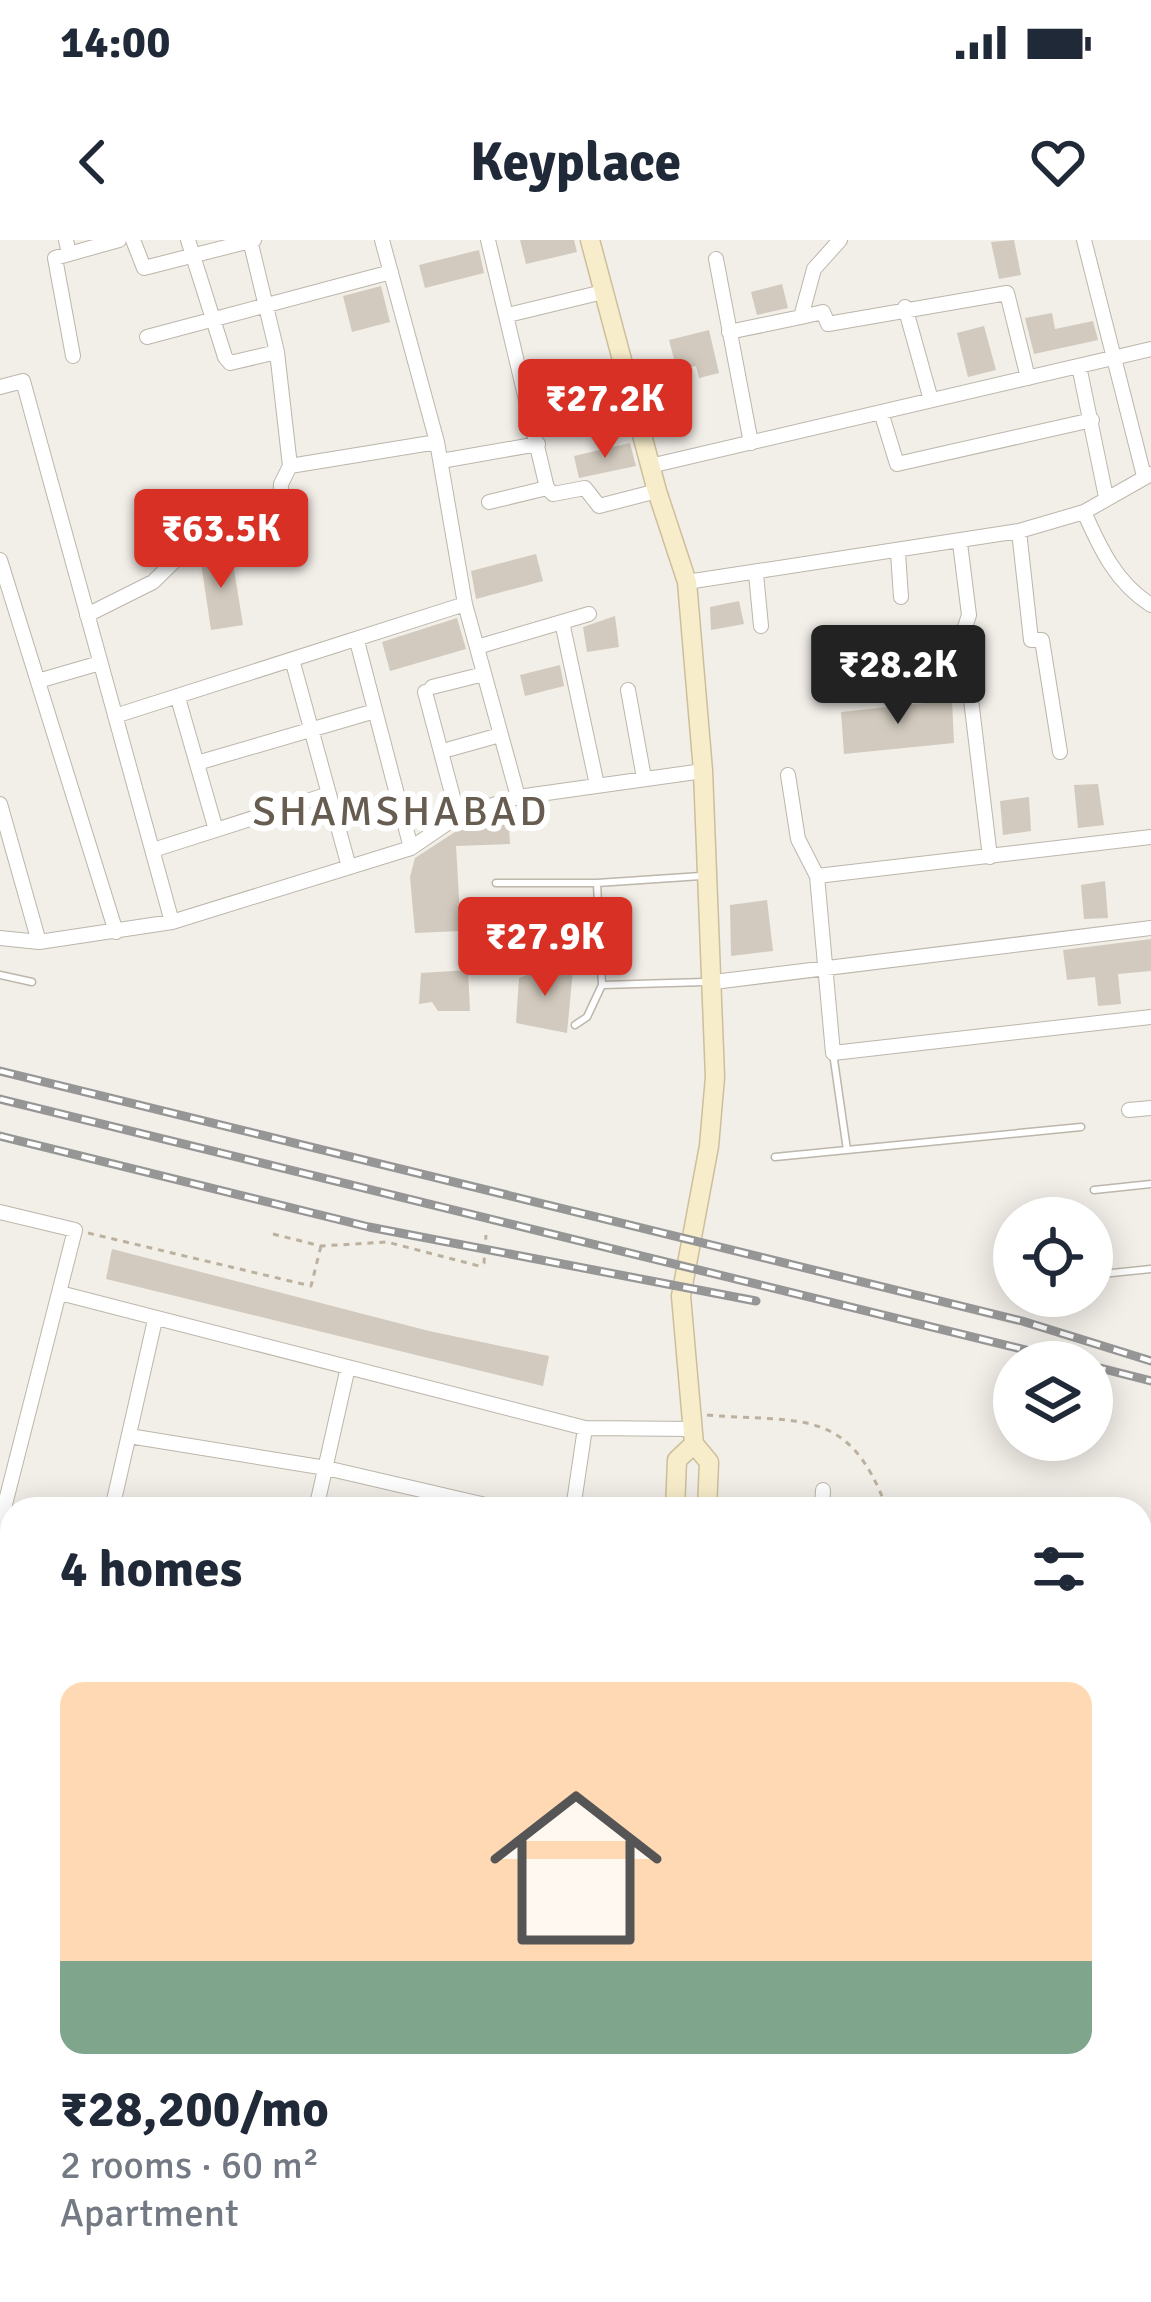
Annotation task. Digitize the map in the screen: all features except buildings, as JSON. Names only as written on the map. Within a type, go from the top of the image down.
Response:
[{"type":"main road","points":[[590,240],[656,491],[687,582],[704,771],[714,982],[709,1147],[681,1296],[694,1429],[709,1462],[708,1497]]},
{"type":"main road","points":[[675,1497],[676,1460],[694,1429]]},
{"type":"street","points":[[73,356],[55,258],[67,247],[119,240]]},
{"type":"street","points":[[87,615],[153,582],[199,537],[280,510],[281,484],[290,466],[277,352],[251,240],[190,248],[144,268],[133,240]]},
{"type":"street","points":[[382,240],[437,442],[465,604],[518,796]]},
{"type":"street","points":[[488,240],[547,488],[553,494],[585,488],[599,506],[656,491]]},
{"type":"street","points":[[801,317],[814,268],[841,240]]},
{"type":"street","points":[[687,582],[1018,531],[1084,512],[1148,475],[1084,240]]},
{"type":"street","points":[[190,248],[230,363],[277,352]]},
{"type":"street","points":[[716,260],[751,443]]},
{"type":"street","points":[[147,337],[392,272]]},
{"type":"street","points":[[508,315],[603,292]]},
{"type":"street","points":[[729,332],[823,312],[828,324],[1006,293],[1028,378]]},
{"type":"street","points":[[905,307],[931,400]]},
{"type":"street","points":[[650,466],[1151,349]]},
{"type":"street","points":[[1079,366],[1106,497]]},
{"type":"street","points":[[0,387],[23,381],[172,922]]},
{"type":"street","points":[[881,412],[897,464],[1092,421]]},
{"type":"street","points":[[290,466],[437,442]]},
{"type":"street","points":[[441,461],[538,444]]},
{"type":"street","points":[[489,502],[547,488]]},
{"type":"street","points":[[1084,512],[1102,555],[1133,593],[1151,604]]},
{"type":"street","points":[[1018,531],[1030,640],[1042,640],[1060,752]]},
{"type":"street","points":[[960,543],[969,615],[964,633],[990,856]]},
{"type":"street","points":[[898,553],[901,597]]},
{"type":"street","points":[[0,560],[116,932]]},
{"type":"street","points":[[756,574],[761,626]]},
{"type":"street","points":[[115,716],[293,663],[465,604]]},
{"type":"street","points":[[477,647],[589,614]]},
{"type":"street","points":[[562,622],[597,784]]},
{"type":"street","points":[[357,641],[411,848]]},
{"type":"street","points":[[38,681],[100,663]]},
{"type":"street","points":[[293,663],[349,867]]},
{"type":"street","points":[[458,816],[429,689],[484,674]]},
{"type":"street","points":[[628,690],[644,778]]},
{"type":"street","points":[[178,698],[216,830]]},
{"type":"street","points":[[197,763],[375,711]]},
{"type":"street","points":[[450,749],[500,735]]},
{"type":"street","points":[[0,938],[39,942],[172,922],[411,848],[458,816],[518,796],[704,771]]},
{"type":"street","points":[[788,775],[798,839],[817,876],[833,1053],[1151,1017]]},
{"type":"street","points":[[153,850],[329,794]]},
{"type":"street","points":[[0,804],[39,942]]},
{"type":"street","points":[[817,876],[1151,837]]},
{"type":"street","points":[[714,982],[1151,928]]},
{"type":"street","points":[[1129,1110],[1151,1108]]},
{"type":"street","points":[[0,1212],[75,1230],[7,1497]]},
{"type":"street","points":[[60,1293],[585,1428],[694,1429]]},
{"type":"street","points":[[115,1497],[155,1320]]},
{"type":"street","points":[[319,1497],[348,1367]]},
{"type":"street","points":[[575,1497],[585,1428]]},
{"type":"street","points":[[129,1436],[326,1468],[451,1497]]},
{"type":"street","points":[[823,1490],[823,1497]]},
{"type":"lane","points":[[496,883],[710,876]]},
{"type":"lane","points":[[575,1025],[587,1017],[602,986],[596,883]]},
{"type":"lane","points":[[0,974],[32,982]]},
{"type":"lane","points":[[602,986],[714,982]]},
{"type":"lane","points":[[833,1053],[847,1150]]},
{"type":"lane","points":[[775,1157],[1081,1126]]},
{"type":"lane","points":[[1094,1190],[1151,1184]]},
{"type":"lane","points":[[1113,1273],[1151,1269]]},
{"type":"path","points":[[75,1230],[310,1286],[321,1246]]},
{"type":"path","points":[[273,1234],[321,1246],[387,1242],[479,1266],[484,1263],[486,1235]]},
{"type":"path","points":[[694,1429],[823,1425],[842,1433],[876,1478],[883,1497]]},
{"type":"railway","points":[[0,1071],[1022,1321],[1151,1361]]},
{"type":"railway","points":[[0,1099],[993,1342]]},
{"type":"railway","points":[[0,1136],[369,1227],[756,1301]]},
{"type":"railway","points":[[1113,1371],[1151,1381]]},
{"type":"district","name":"SHAMSHABAD","points":[[401,811]]}]
